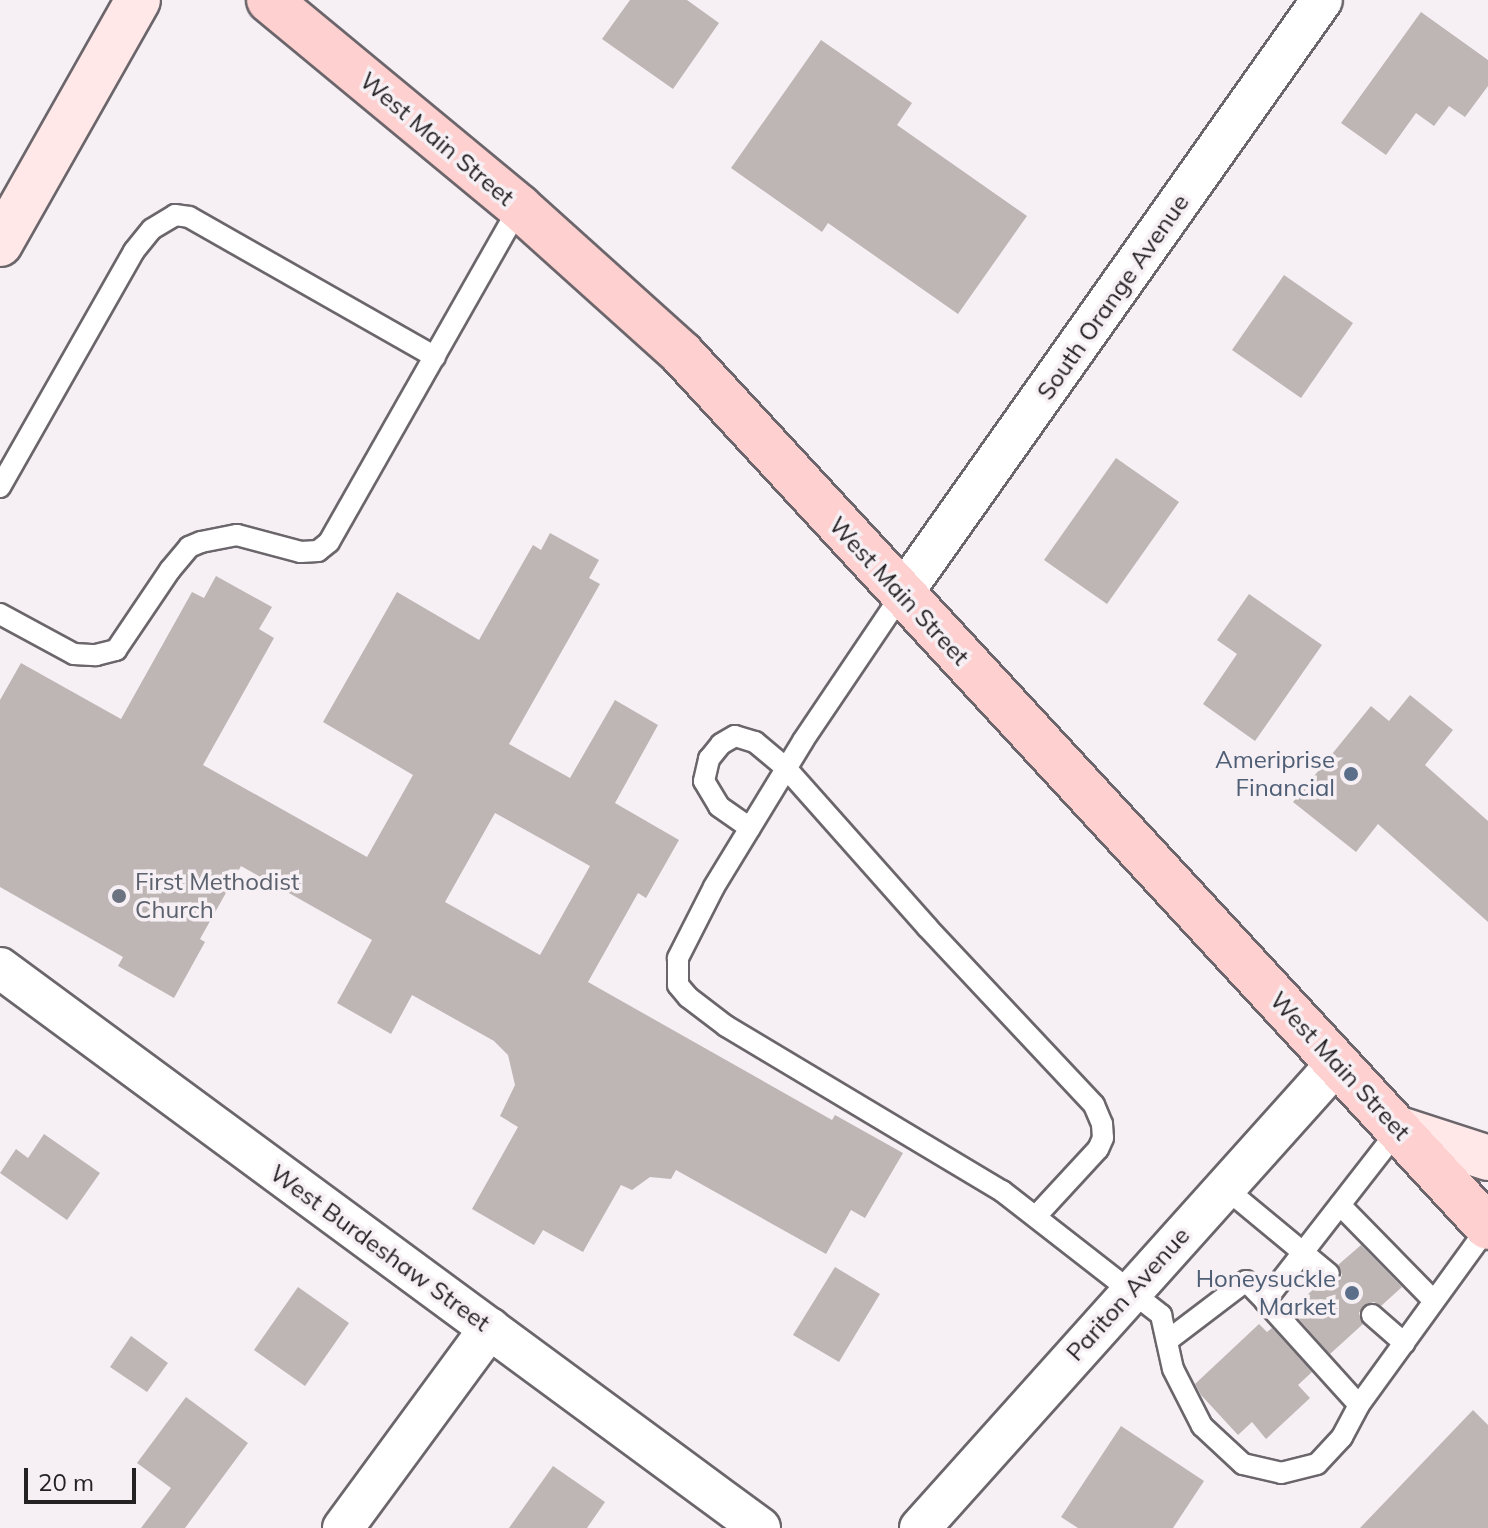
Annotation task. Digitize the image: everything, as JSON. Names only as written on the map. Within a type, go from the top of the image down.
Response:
[{"type":"main road","name":"West Main Street","points":[[269,0],[519,207],[682,354],[1488,1227]]},
{"type":"street","points":[[0,244],[138,0]]},
{"type":"street","name":"South Orange Avenue","points":[[902,594],[1322,0]]},
{"type":"street","name":"West Burdeshaw Street","points":[[0,968],[760,1528]]},
{"type":"street","name":"Pariton Avenue","points":[[920,1528],[1338,1062]]},
{"type":"street","points":[[1399,1129],[1488,1158]]},
{"type":"street","points":[[343,1528],[490,1328]]},
{"type":"lane","points":[[0,614],[74,654],[96,655],[116,650],[189,547],[237,535],[301,552],[318,551],[329,542],[519,207]]},
{"type":"lane","points":[[0,487],[134,251],[152,229],[175,215],[189,217],[435,357]]},
{"type":"lane","points":[[902,594],[786,768],[745,836],[678,958],[678,985],[726,1026],[1037,1215],[1161,1315],[1173,1369],[1202,1426],[1243,1464],[1281,1473],[1317,1464],[1342,1437],[1359,1405],[1488,1227]]},
{"type":"lane","points":[[745,836],[711,797],[704,781],[709,759],[721,744],[735,736],[755,742],[786,768],[927,927],[1094,1105],[1102,1124],[1103,1138],[1098,1149],[1037,1215]]},
{"type":"lane","points":[[1265,1301],[1399,1129]]},
{"type":"lane","points":[[1224,1187],[1304,1250],[1329,1274]]},
{"type":"lane","points":[[1340,1205],[1434,1301]]},
{"type":"lane","points":[[1167,1341],[1246,1281],[1359,1405]]},
{"type":"lane","points":[[1372,1315],[1404,1343]]},
{"type":"building","points":[[630,0],[687,0],[719,23],[673,89],[602,39]]},
{"type":"building","points":[[1421,12],[1488,60],[1488,86],[1465,117],[1449,106],[1434,126],[1416,113],[1386,155],[1341,123]]},
{"type":"building","points":[[821,40],[912,103],[897,125],[1027,216],[958,314],[828,223],[822,232],[731,168]]},
{"type":"building","points":[[1284,275],[1353,323],[1301,398],[1232,350]]},
{"type":"building","points":[[1116,458],[1179,502],[1107,604],[1044,560]]},
{"type":"building","name":"First Methodist Church","points":[[550,533],[599,560],[589,578],[600,584],[509,744],[570,778],[615,700],[658,725],[615,803],[679,840],[646,898],[638,893],[588,982],[832,1120],[835,1115],[903,1153],[865,1218],[851,1210],[826,1254],[676,1170],[671,1179],[650,1177],[632,1190],[621,1185],[583,1252],[543,1230],[534,1245],[472,1209],[518,1127],[500,1116],[515,1085],[508,1055],[494,1041],[412,995],[391,1034],[337,1003],[372,940],[241,866],[200,939],[205,942],[174,998],[118,966],[123,957],[0,887],[0,700],[21,663],[121,719],[192,592],[204,598],[216,576],[272,607],[259,629],[274,638],[203,765],[367,857],[413,775],[323,722],[397,592],[479,640],[533,545],[541,550]],"holes":[[[495,813],[590,866],[540,955],[445,902]]]},
{"type":"building","points":[[1249,594],[1322,645],[1255,741],[1203,704],[1237,654],[1217,640]]},
{"type":"building","points":[[1410,695],[1453,730],[1425,765],[1488,821],[1488,922],[1378,824],[1356,852],[1293,802],[1371,706],[1389,721]]},
{"type":"building","points":[[44,1134],[100,1173],[67,1220],[0,1173],[16,1149],[28,1158]]},
{"type":"building","name":"Honeysuckle Market","points":[[1361,1245],[1402,1287],[1381,1306],[1374,1302],[1363,1306],[1359,1313],[1363,1324],[1330,1354],[1291,1310],[1320,1283],[1328,1287],[1338,1283],[1342,1275],[1338,1265]]},
{"type":"building","points":[[835,1267],[880,1294],[839,1362],[793,1335]]},
{"type":"building","points":[[298,1287],[349,1323],[305,1386],[254,1350]]},
{"type":"building","points":[[1259,1324],[1267,1332],[1272,1328],[1312,1372],[1298,1385],[1310,1398],[1266,1439],[1252,1422],[1238,1435],[1201,1395],[1195,1384]]},
{"type":"building","points":[[131,1336],[168,1363],[147,1392],[110,1367]]},
{"type":"building","points":[[186,1397],[248,1443],[185,1528],[141,1528],[171,1488],[137,1463]]},
{"type":"building","points":[[1473,1410],[1488,1425],[1488,1528],[1360,1528]]},
{"type":"building","points":[[1121,1426],[1204,1481],[1173,1528],[1078,1528],[1061,1517]]},
{"type":"building","points":[[553,1466],[605,1502],[587,1528],[509,1528]]},
{"type":"place","name":"Ameriprise Financial","points":[[1351,774]]},
{"type":"place","name":"First Methodist Church","points":[[119,896]]},
{"type":"place","name":"Honeysuckle Market","points":[[1352,1293]]}]
